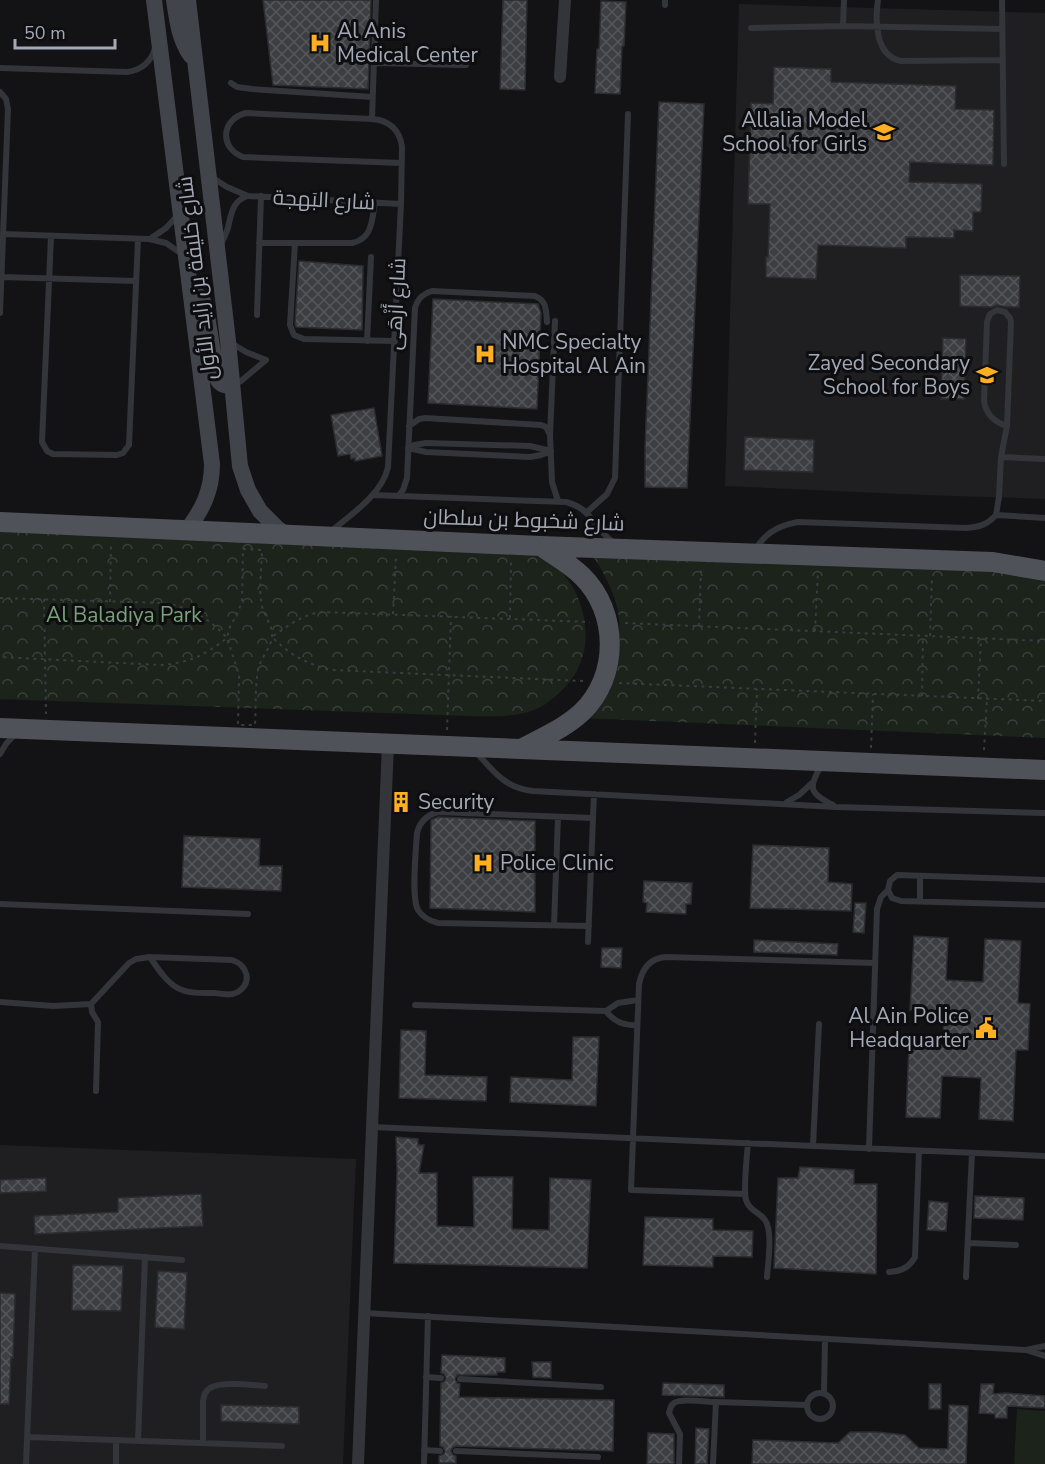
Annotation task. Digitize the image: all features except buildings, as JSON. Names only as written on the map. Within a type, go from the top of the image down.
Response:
[{"type":"main road","name":"شارع خليفة بن زايد الأول","points":[[154,0],[212,464],[211,484],[205,504],[187,530]]},
{"type":"main road","points":[[174,0],[180,35],[196,62]]},
{"type":"main road","name":"شارع خليفة بن زايد الأول","points":[[188,0],[228,341],[240,466],[250,495],[260,511],[287,535]]},
{"type":"main road","points":[[190,289],[202,299],[207,309],[217,378],[221,384],[232,385]]},
{"type":"main road","name":"شارع شخبوط بن سلطان","points":[[0,522],[540,546],[993,562],[1045,571]]},
{"type":"main road","points":[[521,749],[570,722],[583,711],[602,682],[610,653],[608,622],[594,591],[570,566],[540,546]]},
{"type":"main road","points":[[993,562],[1045,560]]},
{"type":"main road","points":[[0,728],[1045,770]]},
{"type":"street","points":[[560,77],[565,0]]},
{"type":"street","points":[[358,1464],[388,744]]},
{"type":"lane","points":[[376,0],[372,119],[246,113],[231,121],[226,137],[230,147],[243,157],[402,163]]},
{"type":"lane","points":[[843,26],[844,0]]},
{"type":"lane","points":[[878,0],[877,27],[883,49],[895,60],[1002,60]]},
{"type":"lane","points":[[1002,0],[1004,164]]},
{"type":"lane","points":[[751,28],[843,26],[1002,28]]},
{"type":"lane","points":[[0,68],[108,73],[134,71],[145,66],[152,57],[158,32]]},
{"type":"lane","points":[[374,63],[466,65]]},
{"type":"lane","points":[[231,83],[237,87],[252,89],[372,97]]},
{"type":"lane","points":[[0,92],[6,99],[8,109],[0,313]]},
{"type":"lane","points":[[587,512],[608,494],[615,478],[628,114]]},
{"type":"lane","name":"شارع أَزْهَى","points":[[324,536],[373,495],[387,474],[390,458],[401,204],[401,141],[397,131],[389,123],[372,119]]},
{"type":"lane","name":"شارع البَهجة","points":[[208,174],[227,187],[248,196],[401,204]]},
{"type":"lane","name":"شارع البَهجة","points":[[216,249],[225,235],[234,205],[248,196]]},
{"type":"lane","points":[[257,315],[261,196]]},
{"type":"lane","points":[[260,243],[352,243],[360,241],[371,229],[375,202]]},
{"type":"lane","points":[[149,239],[166,228],[180,213]]},
{"type":"lane","points":[[3,234],[149,239],[166,243],[186,258]]},
{"type":"lane","points":[[51,236],[42,442],[44,449],[53,454],[117,455],[128,448],[138,239]]},
{"type":"lane","points":[[295,243],[290,326],[297,338],[395,341]]},
{"type":"lane","points":[[367,341],[371,257]]},
{"type":"lane","points":[[1,277],[136,281]]},
{"type":"lane","points":[[399,495],[407,478],[415,308],[423,295],[432,291],[535,296],[544,303],[547,322]]},
{"type":"lane","points":[[753,553],[768,534],[782,525],[798,522],[966,528],[990,522],[996,516],[999,497],[1001,457],[1006,426],[1011,322],[1005,312],[997,310],[990,314],[987,322],[984,401],[991,417],[1006,426]]},
{"type":"lane","points":[[555,321],[550,435],[552,482],[558,501]]},
{"type":"lane","points":[[228,341],[266,360],[241,381],[232,385]]},
{"type":"lane","points":[[409,426],[425,418],[536,424],[546,427],[550,435]]},
{"type":"lane","points":[[408,448],[426,443],[536,446],[551,451]]},
{"type":"lane","points":[[408,448],[426,452],[530,457],[551,451]]},
{"type":"lane","points":[[1001,457],[1045,459]]},
{"type":"lane","points":[[373,495],[558,501],[574,504],[587,512],[609,539],[624,549]]},
{"type":"lane","points":[[996,516],[1045,518]]},
{"type":"lane","points":[[0,754],[20,730]]},
{"type":"lane","points":[[472,747],[501,779],[516,788],[533,791],[836,807],[1045,813]]},
{"type":"lane","points":[[784,804],[799,795],[812,783],[823,761]]},
{"type":"lane","points":[[812,783],[817,796],[836,807]]},
{"type":"lane","points":[[588,942],[594,794]]},
{"type":"lane","points":[[589,926],[438,923],[426,919],[418,909],[414,897],[417,833],[421,823],[428,816],[438,812],[593,818]]},
{"type":"lane","points":[[554,925],[558,817]]},
{"type":"lane","points":[[1045,880],[897,875],[888,885],[889,894],[896,900],[1045,905]]},
{"type":"lane","points":[[920,876],[920,901]]},
{"type":"lane","points":[[869,1149],[877,909],[881,897],[888,890]]},
{"type":"lane","points":[[0,904],[248,914]]},
{"type":"lane","points":[[0,1002],[53,1006],[91,1004],[129,963],[136,959],[150,957],[232,960],[243,968],[246,982],[234,994],[186,991],[172,985],[150,957]]},
{"type":"lane","points":[[745,1194],[631,1190],[638,1000],[643,971],[652,961],[659,958],[875,963]]},
{"type":"lane","points":[[415,1005],[606,1011],[618,1003],[638,1000]]},
{"type":"lane","points":[[91,1004],[92,1012],[98,1022],[96,1091]]},
{"type":"lane","points":[[606,1011],[619,1023],[637,1025]]},
{"type":"lane","points":[[813,1146],[819,1024]]},
{"type":"lane","points":[[372,1127],[1045,1156]]},
{"type":"lane","points":[[748,1143],[745,1199],[749,1208],[762,1216],[768,1224],[767,1277]]},
{"type":"lane","points":[[890,1272],[903,1270],[912,1263],[915,1257],[919,1150]]},
{"type":"lane","points":[[966,1277],[972,1153]]},
{"type":"lane","points":[[968,1243],[1016,1245]]},
{"type":"lane","points":[[0,1246],[182,1260]]},
{"type":"lane","points":[[26,1464],[35,1249]]},
{"type":"lane","points":[[138,1441],[145,1257]]},
{"type":"lane","points":[[364,1312],[1026,1350],[1045,1356]]},
{"type":"lane","points":[[424,1464],[428,1316]]},
{"type":"lane","points":[[824,1394],[825,1339]]},
{"type":"lane","points":[[1026,1350],[1045,1346]]},
{"type":"lane","points":[[426,1377],[441,1378]]},
{"type":"lane","points":[[460,1379],[602,1387]]},
{"type":"lane","points":[[203,1443],[203,1401],[209,1389],[222,1384],[265,1386]]},
{"type":"lane","points":[[819,1393],[831,1399],[834,1408],[826,1419],[821,1420],[809,1414],[807,1405],[811,1397],[819,1393]]},
{"type":"lane","points":[[679,1464],[680,1434],[670,1416],[669,1409],[680,1401],[807,1405]]},
{"type":"lane","points":[[713,1464],[716,1402]]},
{"type":"lane","points":[[27,1437],[282,1446]]},
{"type":"lane","points":[[116,1440],[116,1464]]},
{"type":"lane","points":[[424,1450],[440,1451]]},
{"type":"lane","points":[[456,1451],[598,1457]]},
{"type":"path","points":[[110,602],[111,527]]},
{"type":"path","points":[[393,614],[396,539]]},
{"type":"path","points":[[510,618],[511,544]]},
{"type":"path","points":[[0,657],[161,665],[194,659],[227,638],[242,601],[243,549],[262,550],[261,598],[273,637],[296,657],[332,670],[1045,701]]},
{"type":"path","points":[[699,626],[701,551]]},
{"type":"path","points":[[815,631],[818,555]]},
{"type":"path","points":[[930,636],[932,560]]},
{"type":"path","points":[[0,598],[163,603],[188,609],[208,620],[227,638],[238,675],[238,725],[255,725],[258,668],[273,637],[297,620],[323,612],[1045,641]]},
{"type":"path","points":[[44,599],[47,731]]},
{"type":"path","points":[[447,746],[451,616]]},
{"type":"path","points":[[922,696],[923,636]]},
{"type":"path","points":[[978,699],[981,638]]},
{"type":"path","points":[[754,759],[757,689]]},
{"type":"path","points":[[871,763],[873,694]]},
{"type":"path","points":[[983,768],[987,699]]},
{"type":"shaded area","name":"Allalia Model School for Girls","points":[[739,4],[1045,13],[1045,499],[725,486]]},
{"type":"shaded area","points":[[0,1145],[356,1159],[343,1464],[0,1464]]},
{"type":"green space","name":"Al Baladiya Park","points":[[0,524],[527,553],[544,558],[556,567],[575,591],[584,620],[586,635],[584,650],[574,676],[555,697],[526,713],[506,716],[0,699]]},
{"type":"green space","points":[[589,551],[1045,572],[1045,738],[582,718],[617,640],[619,626],[619,615],[612,592]]},
{"type":"green space","points":[[1017,1409],[1045,1411],[1045,1464],[1014,1464]]},
{"type":"place","name":"Al Anis Medical Center","points":[[320,43]]},
{"type":"place","name":"Allalia Model School for Girls","points":[[884,132]]},
{"type":"place","name":"NMC Specialty Hospital Al Ain","points":[[485,354]]},
{"type":"place","name":"Zayed Secondary School for Boys","points":[[987,375]]},
{"type":"place","name":"Security","points":[[401,802]]},
{"type":"place","name":"Police Clinic","points":[[483,863]]},
{"type":"place","name":"Al Ain Police Headquarter","points":[[986,1028]]}]
